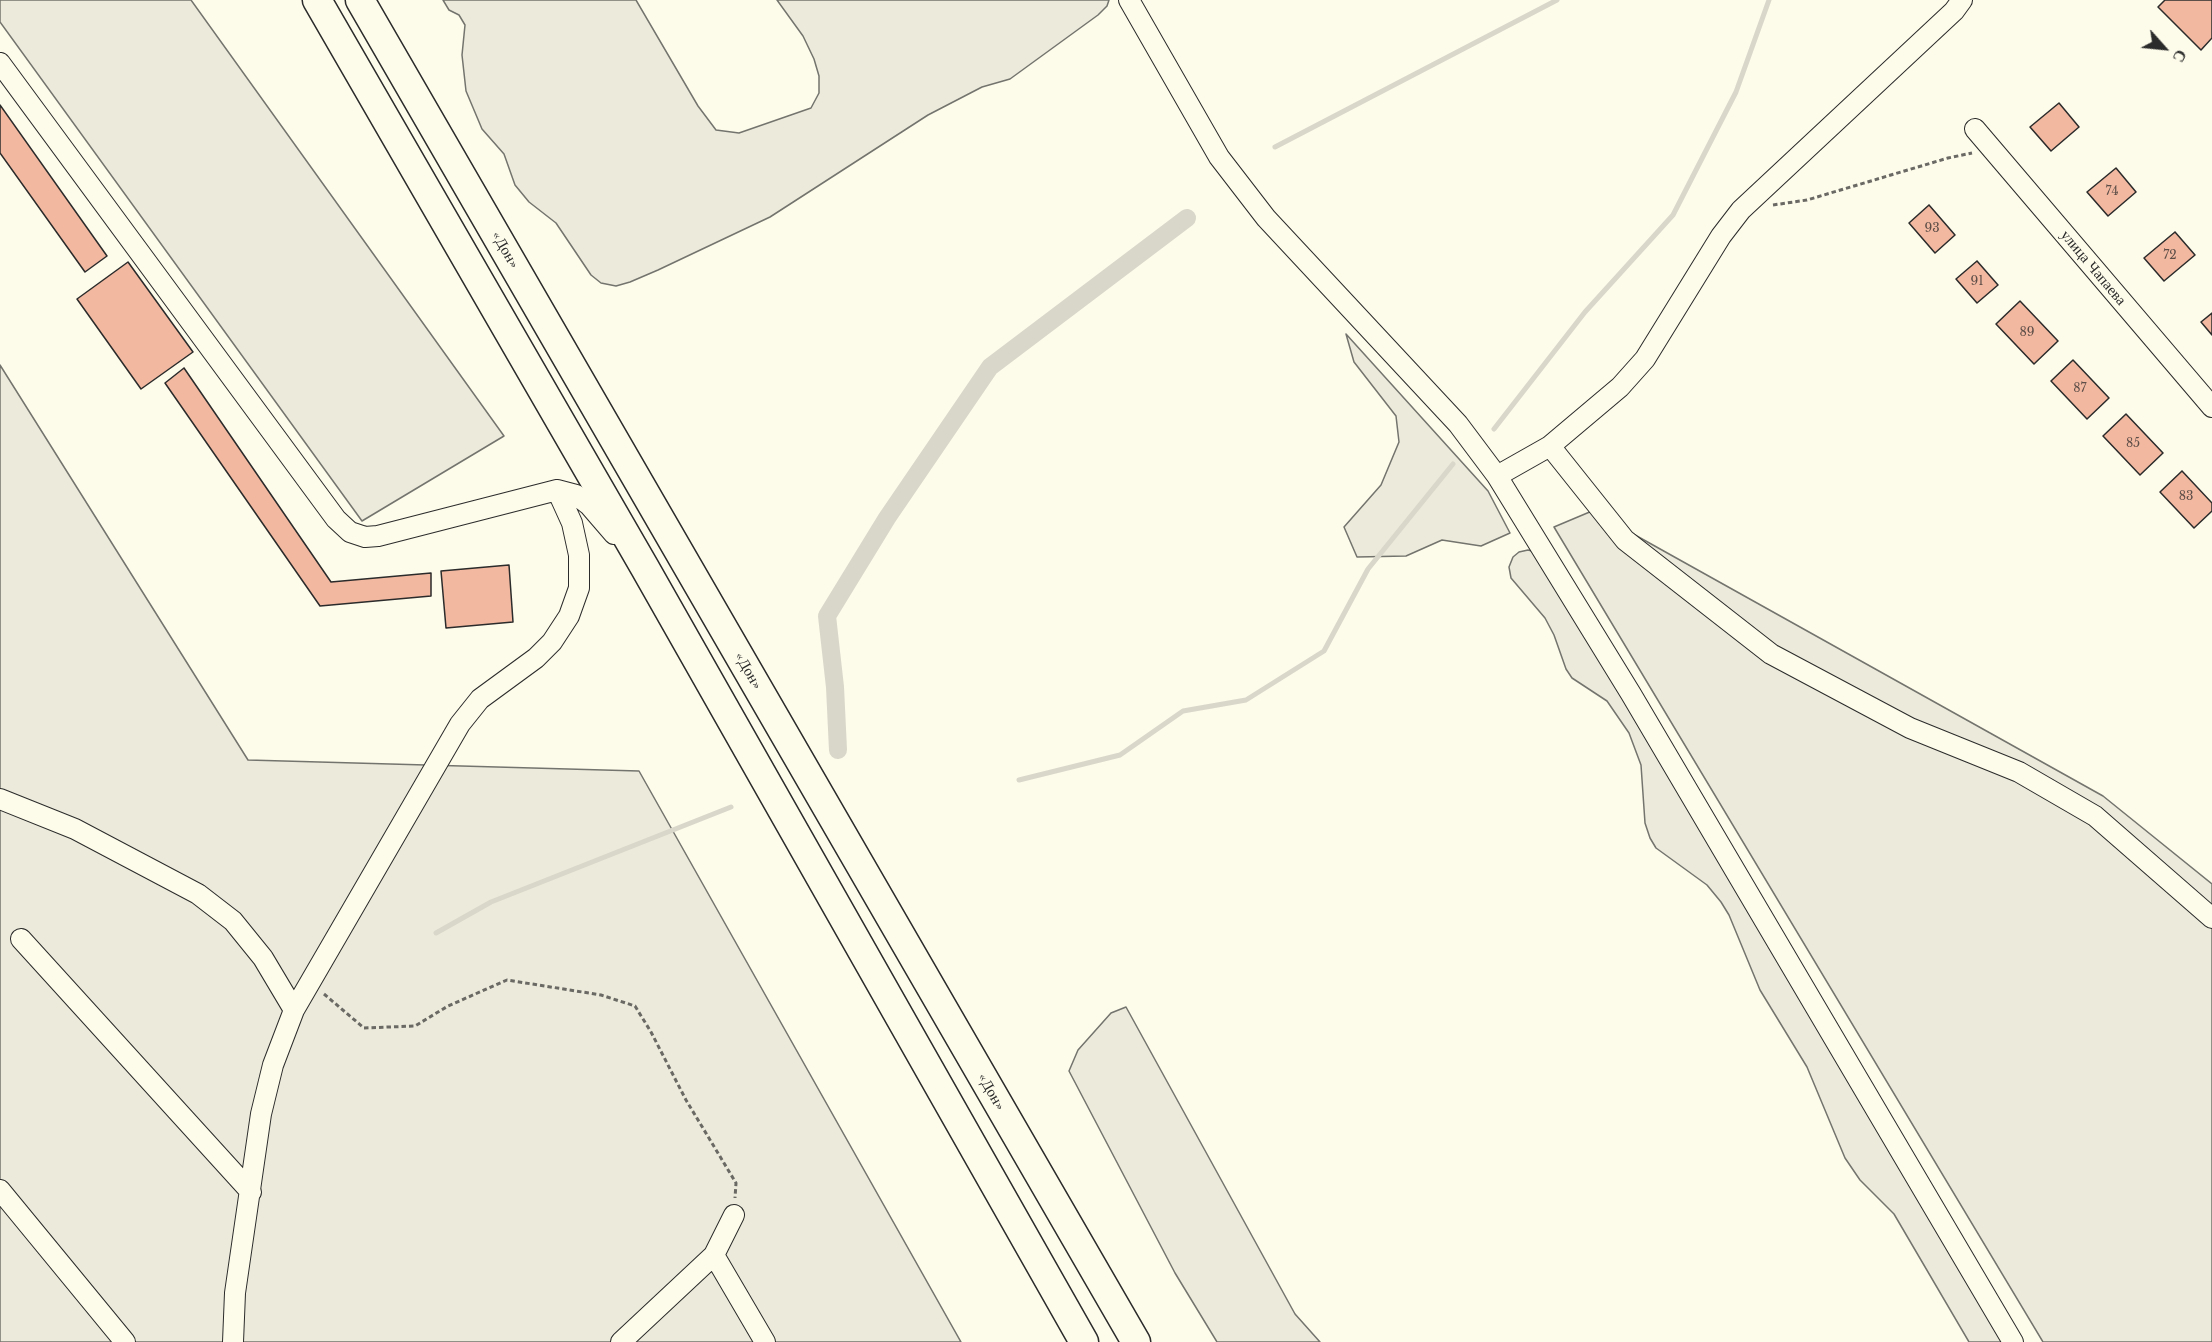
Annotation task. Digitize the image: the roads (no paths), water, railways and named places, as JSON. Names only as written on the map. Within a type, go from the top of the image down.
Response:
[{"type":"highway","points":[[317,0],[645,568],[1084,1342]]},
{"type":"highway","name":"«Дон»","points":[[360,0],[1136,1342]]},
{"type":"street","points":[[1129,0],[1219,157],[1252,201],[1458,424],[1497,476],[1631,694],[2013,1342]]},
{"type":"street","points":[[1497,476],[1550,446],[1620,387],[1646,359],[1721,236],[1741,210],[1962,0]]},
{"type":"street","points":[[0,63],[336,519],[350,531],[365,537],[378,536],[557,490],[576,495],[589,505],[645,568]]},
{"type":"street","name":"улица Чапаева","points":[[1975,129],[2212,407]]},
{"type":"street","points":[[1550,446],[1625,540],[1771,654],[1910,728],[2019,772],[2095,816],[2212,918]]},
{"type":"street","points":[[233,1342],[235,1293],[261,1114],[273,1065],[294,1011],[460,724],[480,699],[536,658],[552,642],[569,616],[579,588],[579,555],[572,523],[557,490]]},
{"type":"street","points":[[0,798],[75,829],[198,894],[233,921],[263,958],[294,1011]]},
{"type":"street","points":[[21,939],[251,1192]]},
{"type":"street","points":[[0,1190],[125,1342]]},
{"type":"street","points":[[621,1342],[714,1256],[734,1215]]},
{"type":"street","points":[[714,1256],[765,1342]]},
{"type":"waterway","points":[[1275,147],[1557,0]]},
{"type":"waterway","points":[[1494,429],[1585,312],[1673,215],[1736,92],[1769,0]]},
{"type":"waterway","points":[[838,750],[835,687],[827,616],[887,518],[990,367],[1187,218]]},
{"type":"waterway","points":[[1019,780],[1120,755],[1183,711],[1246,700],[1324,651],[1368,569],[1453,464]]},
{"type":"waterway","points":[[436,933],[491,902],[731,807]]}]
